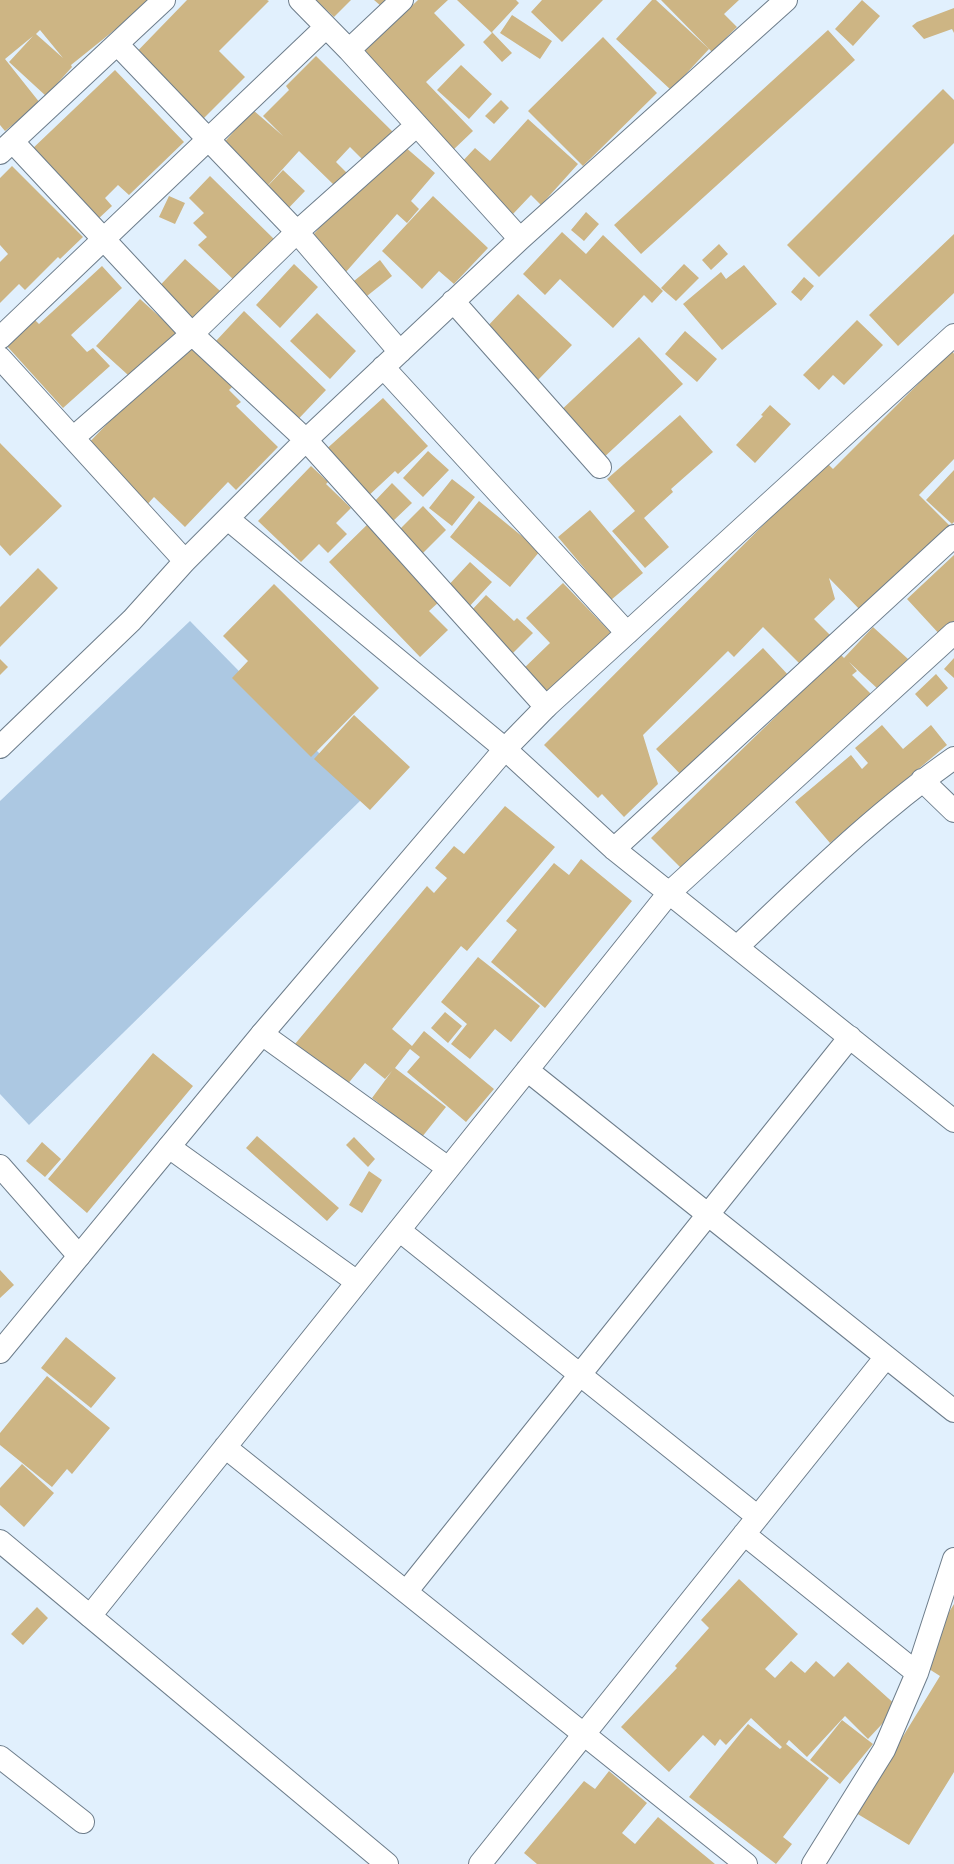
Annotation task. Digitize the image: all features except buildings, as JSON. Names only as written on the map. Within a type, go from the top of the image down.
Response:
[{"type":"street","points":[[164,0],[6,147],[103,239],[192,334],[306,440],[546,707]]},
{"type":"street","points":[[300,0],[349,50],[520,239]]},
{"type":"street","points":[[349,50],[402,0]]},
{"type":"street","points":[[0,747],[132,620],[185,561],[306,440],[520,239],[786,0]]},
{"type":"street","points":[[0,338],[326,27]]},
{"type":"street","points":[[117,44],[297,232],[400,352]]},
{"type":"street","points":[[73,438],[192,334],[297,232],[417,126]]},
{"type":"street","points":[[453,301],[600,467]]},
{"type":"street","points":[[0,1352],[262,1034],[505,749],[546,707],[954,335]]},
{"type":"street","points":[[0,358],[185,561]]},
{"type":"street","points":[[383,367],[627,633]]},
{"type":"street","points":[[228,519],[505,749],[614,849],[954,1121]]},
{"type":"street","points":[[614,849],[954,536]]},
{"type":"street","points":[[90,1616],[669,893],[954,633]]},
{"type":"street","points":[[737,947],[853,838],[922,780],[954,758]]},
{"type":"street","points":[[922,780],[954,811]]},
{"type":"street","points":[[262,1034],[448,1168]]},
{"type":"street","points":[[406,1592],[850,1037]]},
{"type":"street","points":[[527,1070],[954,1411]]},
{"type":"street","points":[[169,1147],[357,1282]]},
{"type":"street","points":[[0,1166],[79,1256]]},
{"type":"street","points":[[399,1230],[758,1517]]},
{"type":"street","points":[[480,1864],[886,1357]]},
{"type":"street","points":[[225,1447],[746,1864]]},
{"type":"street","points":[[744,1534],[917,1673]]},
{"type":"street","points":[[0,1541],[387,1864]]},
{"type":"street","points":[[813,1864],[884,1750],[917,1673],[954,1559]]},
{"type":"street","points":[[0,1757],[83,1822]]},
{"type":"shaded area","points":[[190,621],[363,798],[29,1125],[0,1094],[0,801]]}]
